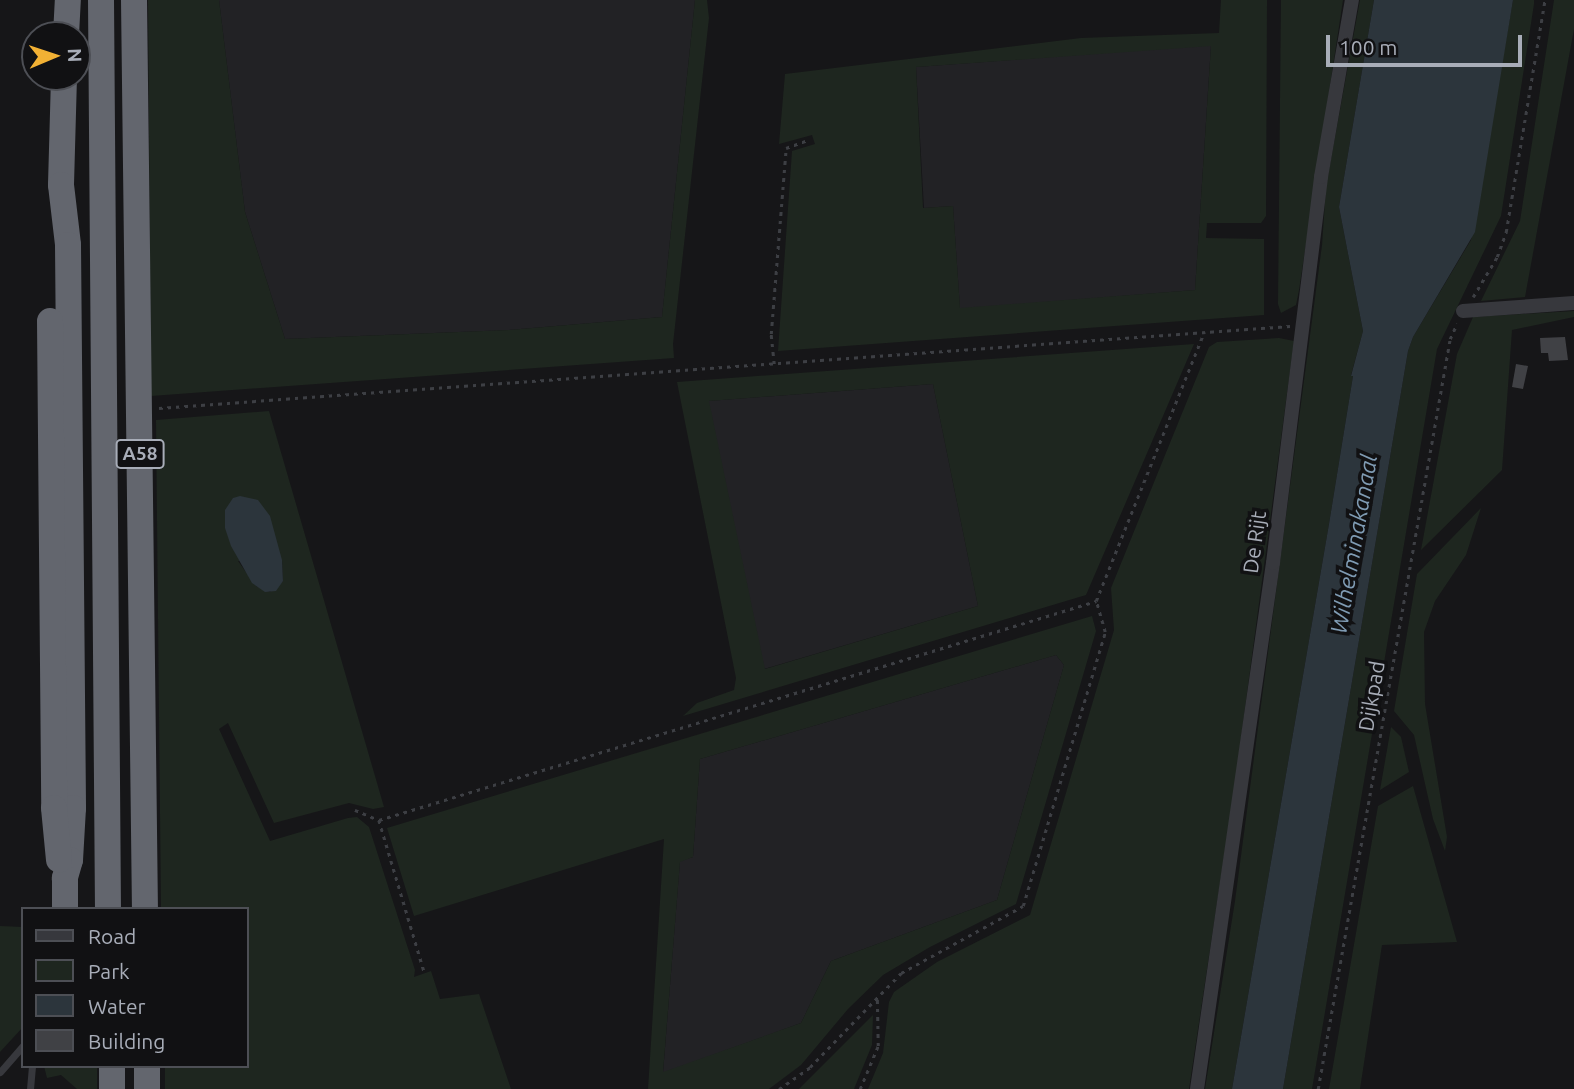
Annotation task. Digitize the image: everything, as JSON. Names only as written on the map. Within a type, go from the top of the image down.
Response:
[{"type":"highway","points":[[66,21],[68,0]]},
{"type":"highway","name":"A58","points":[[101,0],[108,907]]},
{"type":"highway","name":"A58","points":[[134,0],[145,907]]},
{"type":"highway","points":[[64,91],[61,185],[68,245],[73,808],[70,860],[65,878],[65,907]]},
{"type":"highway","points":[[112,1068],[112,1089]]},
{"type":"highway","points":[[147,1068],[147,1089]]},
{"type":"street","name":"De Rijt","points":[[1197,1089],[1231,865],[1327,140],[1352,0]]},
{"type":"street","points":[[1463,311],[1574,303]]},
{"type":"lane","points":[[0,1072],[21,1048]]},
{"type":"lane","points":[[30,1089],[32,1068]]},
{"type":"path","name":"Dijkpad","points":[[1318,1089],[1450,339],[1463,311],[1489,272],[1503,244],[1545,0]]},
{"type":"path","points":[[774,364],[771,334],[786,148],[808,140]]},
{"type":"path","points":[[157,408],[1304,325]]},
{"type":"path","points":[[779,1089],[810,1066],[901,973],[1023,906],[1105,632],[1096,601],[1204,332]]},
{"type":"path","points":[[355,810],[379,820],[1096,601]]},
{"type":"path","points":[[379,820],[424,971]]},
{"type":"path","points":[[860,1089],[878,1046],[877,996]]},
{"type":"shaded area","points":[[219,0],[695,0],[662,317],[509,330],[285,339],[245,212]]},
{"type":"shaded area","points":[[1211,45],[1195,290],[960,309],[953,206],[924,208],[916,67]]},
{"type":"shaded area","points":[[933,384],[978,606],[764,669],[708,401]]},
{"type":"shaded area","points":[[1056,655],[1064,665],[997,900],[831,961],[801,1023],[663,1073],[680,861],[693,857],[700,759]]},
{"type":"green space","points":[[148,0],[219,0],[245,212],[285,339],[509,330],[662,317],[695,0],[707,0],[709,18],[673,344],[674,358],[151,396]]},
{"type":"green space","points":[[1221,0],[1267,0],[1266,216],[1261,223],[1207,223],[1206,238],[1264,239],[1264,315],[778,351],[792,151],[815,144],[812,135],[779,144],[785,74],[1081,38],[1219,33]],"holes":[[[1211,46],[1195,290],[960,308],[953,206],[923,208],[916,67]]]},
{"type":"green space","points":[[1281,0],[1343,0],[1299,290],[1296,305],[1281,313],[1278,304]]},
{"type":"green space","points":[[1360,0],[1374,0],[1339,207],[1363,331],[1351,375],[1353,376],[1329,524],[1232,1089],[1205,1089],[1235,901],[1322,245],[1326,187]]},
{"type":"green space","points":[[1513,0],[1534,0],[1534,4],[1501,216],[1437,349],[1312,1089],[1283,1089],[1408,351],[1413,337],[1471,240]]},
{"type":"green space","points":[[1554,0],[1574,0],[1574,29],[1525,297],[1481,301],[1520,221]]},
{"type":"green space","points":[[1574,311],[1574,317],[1512,330],[1502,470],[1421,550],[1457,354],[1473,317]]},
{"type":"green space","points":[[1279,338],[1294,341],[1235,783],[1189,1089],[868,1089],[883,1053],[889,1002],[894,992],[937,962],[1030,915],[1114,630],[1111,588],[1209,347],[1217,342]]},
{"type":"green space","points":[[1194,344],[1086,595],[683,716],[697,703],[734,690],[736,678],[677,382]],"holes":[[[933,384],[978,606],[765,669],[709,401]]]},
{"type":"green space","points":[[269,411],[384,807],[373,809],[349,803],[274,823],[228,723],[219,729],[270,841],[348,818],[357,817],[369,827],[415,970],[414,977],[431,971],[440,999],[479,994],[511,1089],[165,1089],[165,1068],[248,1068],[248,907],[161,907],[156,420]],"holes":[[[282,560],[283,581],[270,592],[256,586],[238,561]]]},
{"type":"green space","points":[[1481,508],[1466,555],[1435,601],[1424,632],[1425,704],[1447,837],[1445,851],[1433,819],[1414,735],[1394,711],[1417,574]]},
{"type":"green space","points":[[1092,616],[1096,631],[1016,904],[930,947],[883,975],[848,1009],[801,1065],[769,1089],[648,1089],[664,839],[414,916],[387,828]],"holes":[[[1056,655],[1064,665],[997,900],[831,961],[801,1023],[663,1072],[680,862],[693,857],[700,759]]]},
{"type":"green space","points":[[1391,727],[1401,737],[1409,772],[1380,790]]},
{"type":"green space","points":[[1413,786],[1457,942],[1382,945],[1360,1089],[1329,1089],[1378,806]]},
{"type":"green space","points":[[0,926],[21,927],[21,1029],[0,1052]]},
{"type":"green space","points":[[873,1015],[872,1045],[854,1089],[799,1089]]},
{"type":"green space","points":[[44,1068],[97,1068],[97,1089],[77,1089],[61,1075],[47,1078]]},
{"type":"water","name":"Wilhelminakanaal","points":[[1374,0],[1513,0],[1475,232],[1413,337],[1408,351],[1283,1089],[1232,1089],[1329,524],[1351,376],[1363,331],[1339,207]]},
{"type":"water","points":[[240,496],[258,500],[270,516],[282,560],[283,581],[276,591],[265,592],[252,583],[231,546],[225,528],[225,510],[233,498]]},
{"type":"building","points":[[1565,337],[1568,360],[1549,361],[1548,353],[1541,353],[1540,338]]},
{"type":"building","points":[[1516,364],[1528,366],[1523,389],[1512,387]]}]
